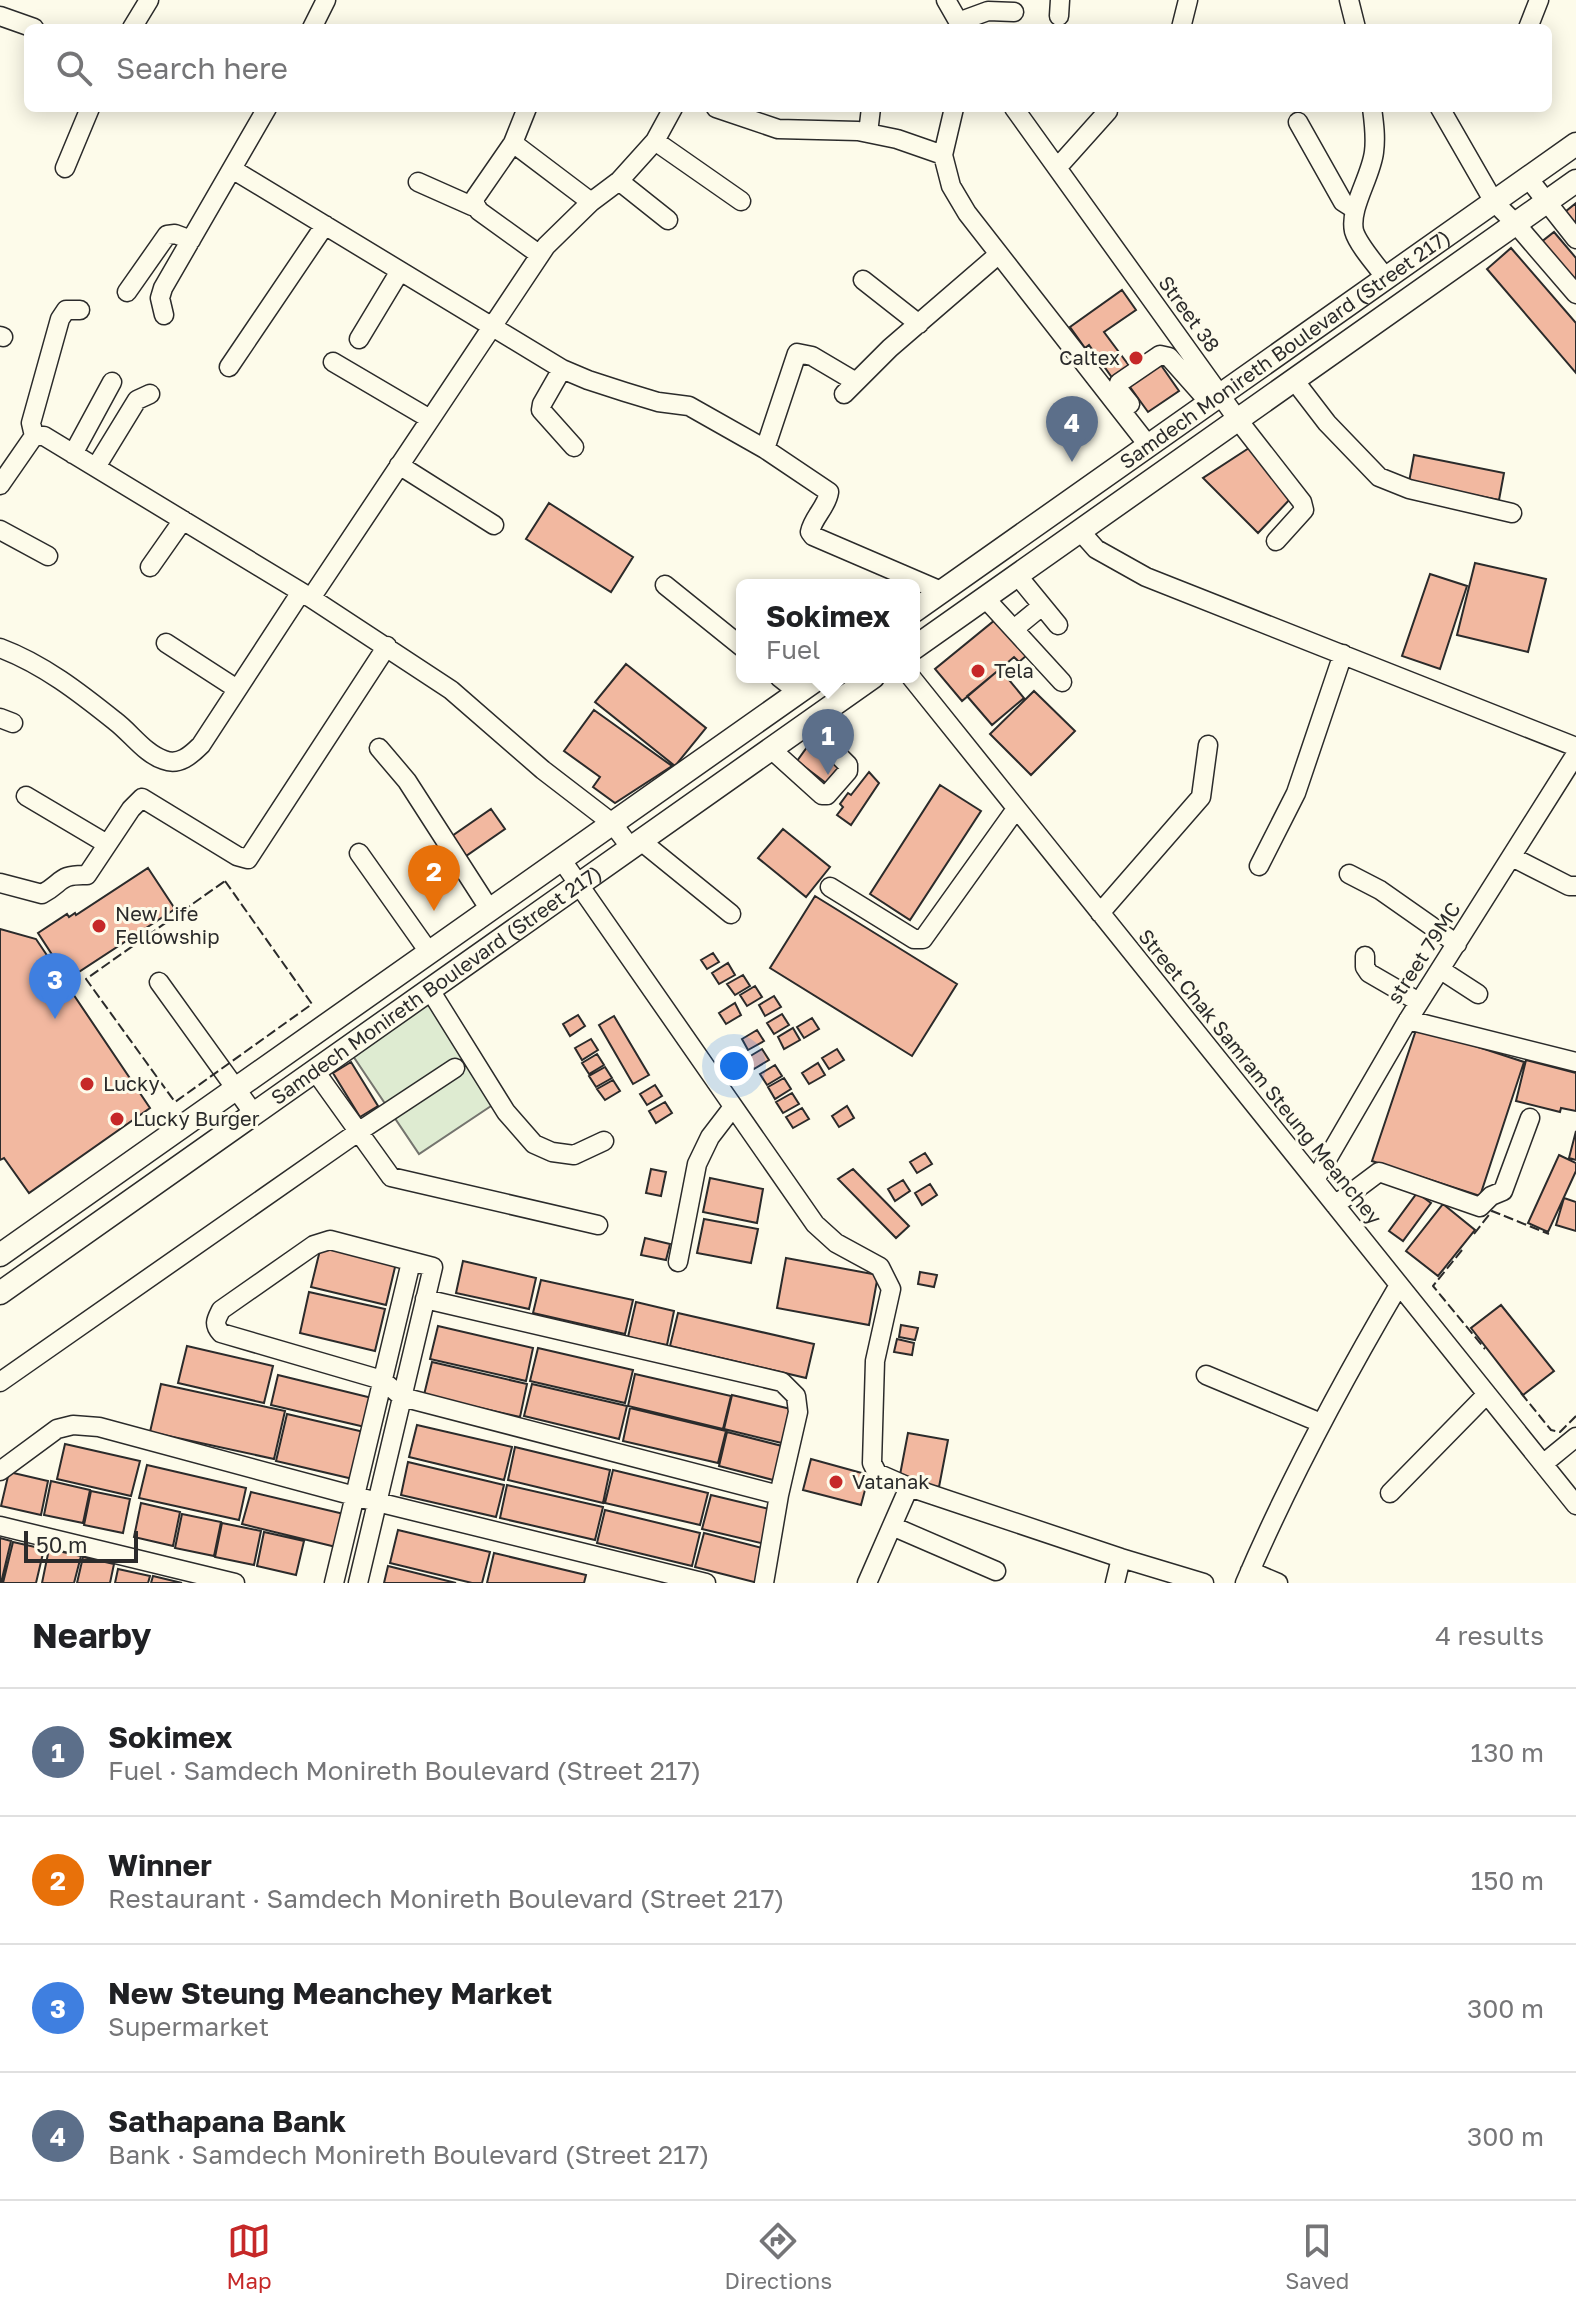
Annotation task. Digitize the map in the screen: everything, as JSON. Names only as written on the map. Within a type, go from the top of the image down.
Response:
[{"type":"main road","name":"Samdech Monireth Boulevard (Street 217)","points":[[920,607],[1576,144]]},
{"type":"main road","name":"Samdech Monireth Boulevard (Street 217)","points":[[920,644],[1576,181]]},
{"type":"main road","name":"Samdech Monireth Boulevard (Street 217)","points":[[0,1255],[811,683]]},
{"type":"main road","name":"Samdech Monireth Boulevard (Street 217)","points":[[0,1293],[865,683]]},
{"type":"street","points":[[134,24],[149,0]]},
{"type":"street","points":[[314,24],[326,0]]},
{"type":"street","points":[[946,0],[959,24]]},
{"type":"street","points":[[1182,24],[1188,0]]},
{"type":"street","points":[[1349,0],[1355,24]]},
{"type":"street","points":[[1530,24],[1539,0]]},
{"type":"street","points":[[962,24],[988,11],[1014,12]]},
{"type":"street","points":[[0,16],[24,24]]},
{"type":"street","points":[[65,168],[88,112]]},
{"type":"street","points":[[164,315],[160,295],[265,112]]},
{"type":"street","points":[[525,112],[513,143],[475,198],[475,204],[479,211],[540,255]]},
{"type":"street","points":[[0,648],[46,670],[116,722],[153,755],[167,762],[188,758],[201,745],[237,689],[399,465],[546,246],[591,202],[619,181],[655,141],[671,112]]},
{"type":"street","points":[[733,112],[778,129],[868,133],[897,139],[943,155]]},
{"type":"street","points":[[868,133],[871,112]]},
{"type":"street","points":[[953,112],[943,155],[951,186],[967,213],[1153,442]]},
{"type":"street","name":"Street 38","points":[[1017,112],[1215,398],[1238,420],[1304,506],[1304,510],[1276,541]]},
{"type":"street","points":[[1057,168],[1107,112]]},
{"type":"street","points":[[1373,112],[1374,152],[1365,185],[1354,209],[1354,231],[1386,278]]},
{"type":"street","points":[[1442,112],[1494,202],[1576,295]]},
{"type":"street","points":[[1298,122],[1343,202],[1354,209]]},
{"type":"street","points":[[655,141],[741,201]]},
{"type":"street","points":[[513,143],[591,202]]},
{"type":"street","points":[[232,169],[562,369],[636,395],[689,406],[765,449],[829,492],[811,526],[813,536],[913,579]]},
{"type":"street","points":[[1528,178],[1576,239]]},
{"type":"street","points":[[619,181],[668,220]]},
{"type":"street","points":[[418,182],[472,206],[475,204]]},
{"type":"street","points":[[229,367],[325,225]]},
{"type":"street","points":[[127,292],[167,235],[175,234],[191,240]]},
{"type":"street","points":[[765,449],[797,353],[812,356],[850,388],[999,254]]},
{"type":"street","points":[[359,339],[400,271]]},
{"type":"street","points":[[863,280],[919,324]]},
{"type":"street","points":[[0,485],[34,436],[31,423],[60,319],[66,310],[80,310]]},
{"type":"street","points":[[1153,442],[1118,389],[1119,383],[1165,354],[1215,398]]},
{"type":"street","points":[[333,362],[430,419]]},
{"type":"street","points":[[562,369],[541,410],[574,447]]},
{"type":"street","points":[[1294,380],[1327,423],[1379,477],[1409,489],[1512,513]]},
{"type":"street","points":[[73,454],[112,382]]},
{"type":"street","points":[[96,467],[137,400],[150,394]]},
{"type":"street","points":[[34,436],[44,436],[387,646],[451,690],[543,770],[731,914]]},
{"type":"street","points":[[399,465],[494,525]]},
{"type":"street","points":[[150,567],[183,520]]},
{"type":"street","points":[[0,530],[48,556]]},
{"type":"street","points":[[1080,531],[1096,549],[1146,577],[1576,747]]},
{"type":"street","points":[[1017,575],[1058,625]]},
{"type":"street","points":[[920,582],[941,591]]},
{"type":"street","points":[[665,585],[736,642]]},
{"type":"street","points":[[985,598],[1062,682]]},
{"type":"street","points":[[1014,629],[1042,606]]},
{"type":"street","points":[[166,643],[237,689]]},
{"type":"street","points":[[0,883],[45,894],[69,875],[87,875],[131,809],[143,798],[237,856],[248,859],[387,646]]},
{"type":"street","points":[[1259,866],[1296,793],[1343,654]]},
{"type":"street","points":[[787,683],[798,692]]},
{"type":"street","name":"Street Chak Samram Steung Meanchey","points":[[916,683],[1576,1505]]},
{"type":"street","points":[[771,749],[822,795],[827,795],[848,771],[848,765],[807,724]]},
{"type":"street","points":[[1100,913],[1201,797],[1208,745]]},
{"type":"street","points":[[379,748],[407,781],[490,910]]},
{"type":"street","name":"street 79MC","points":[[1315,1180],[1419,1002],[1576,754]]},
{"type":"street","points":[[26,796],[107,844]]},
{"type":"street","points":[[830,887],[914,939],[923,939],[1016,809]]},
{"type":"street","points":[[359,853],[429,952]]},
{"type":"street","points":[[1512,857],[1569,886],[1576,886]]},
{"type":"street","points":[[561,859],[815,1224],[836,1243],[880,1267],[891,1289],[875,1361],[872,1463],[877,1473],[909,1487],[1204,1583]]},
{"type":"street","points":[[1349,874],[1380,890],[1457,944]]},
{"type":"street","points":[[1365,956],[1365,967],[1369,973],[1419,1002]]},
{"type":"street","points":[[1441,970],[1478,994]]},
{"type":"street","points":[[159,982],[254,1114]]},
{"type":"street","points":[[430,990],[506,1112],[534,1144],[552,1152],[574,1155],[604,1141]]},
{"type":"street","points":[[1408,1020],[1576,1062]]},
{"type":"street","points":[[0,1382],[358,1132],[455,1068]]},
{"type":"street","points":[[315,1071],[391,1177],[598,1225]]},
{"type":"street","points":[[678,1262],[697,1164],[710,1137],[733,1107]]},
{"type":"street","points":[[1335,1205],[1379,1172],[1480,1207],[1491,1196],[1503,1191],[1530,1118]]},
{"type":"street","points":[[358,1583],[402,1397],[425,1299],[433,1267],[330,1240],[322,1241],[221,1310],[215,1321],[221,1333],[382,1380],[402,1397],[779,1495]]},
{"type":"street","points":[[334,1583],[411,1262]]},
{"type":"street","points":[[1278,1583],[1248,1577],[1274,1515],[1321,1423],[1399,1285]]},
{"type":"street","points":[[425,1299],[782,1382],[796,1396],[798,1412],[779,1495],[764,1583]]},
{"type":"street","points":[[1206,1375],[1321,1423]]},
{"type":"street","points":[[1390,1493],[1487,1394]]},
{"type":"street","points":[[0,1471],[57,1429],[73,1425],[99,1427],[377,1502],[706,1583]]},
{"type":"street","points":[[1543,1464],[1576,1437]]},
{"type":"street","points":[[867,1583],[909,1487]]},
{"type":"street","points":[[0,1526],[235,1583]]},
{"type":"street","points":[[892,1526],[996,1571]]},
{"type":"street","points":[[1115,1583],[1121,1558]]},
{"type":"green space","points":[[428,999],[497,1102],[419,1154],[351,1053]]},
{"type":"building","points":[[1576,203],[1576,225],[1565,212]]},
{"type":"building","points":[[1554,232],[1576,258],[1576,285],[1540,243]]},
{"type":"building","points":[[1511,248],[1576,323],[1576,373],[1487,269]]},
{"type":"building","points":[[1122,290],[1136,310],[1104,332],[1130,367],[1113,379],[1089,345],[1085,348],[1070,327]]},
{"type":"building","points":[[1156,358],[1179,391],[1148,412],[1125,380]]},
{"type":"building","points":[[1249,448],[1292,497],[1258,533],[1203,478]]},
{"type":"building","points":[[1414,455],[1504,473],[1499,500],[1409,482]]},
{"type":"building","points":[[549,503],[633,557],[611,592],[526,539]]},
{"type":"building","points":[[1475,563],[1546,579],[1528,652],[1457,635]]},
{"type":"building","points":[[1430,574],[1467,586],[1440,669],[1402,656]]},
{"type":"building","points":[[995,620],[1026,656],[1019,662],[1014,657],[962,701],[935,669]]},
{"type":"building","points":[[626,664],[706,728],[675,766],[595,702]]},
{"type":"building","points":[[1000,669],[1024,698],[992,725],[967,696]]},
{"type":"building","points":[[1034,691],[1075,731],[1031,775],[990,734]]},
{"type":"building","points":[[594,710],[672,766],[615,803],[593,787],[600,777],[564,751]]},
{"type":"building","points":[[810,743],[840,766],[826,783],[797,761]]},
{"type":"building","points":[[869,772],[879,783],[851,825],[837,815],[843,807],[840,804]]},
{"type":"building","points":[[940,785],[981,811],[910,920],[870,894]]},
{"type":"building","points":[[491,809],[505,829],[466,856],[452,836]]},
{"type":"building","points":[[783,829],[830,867],[806,897],[758,858]]},
{"type":"building","points":[[148,868],[175,909],[68,979],[38,933],[67,914],[69,917],[76,915]]},
{"type":"building","points":[[815,896],[957,984],[912,1056],[770,968]]},
{"type":"building","points":[[0,929],[36,939],[150,1108],[29,1193],[4,1158],[0,1160]]},
{"type":"building","points":[[713,953],[719,962],[707,969],[701,960]]},
{"type":"building","points":[[728,963],[735,975],[719,984],[712,973]]},
{"type":"building","points":[[743,975],[750,986],[735,995],[727,984]]},
{"type":"building","points":[[755,986],[762,997],[747,1006],[740,995]]},
{"type":"building","points":[[774,996],[781,1007],[765,1016],[759,1005]]},
{"type":"building","points":[[735,1003],[741,1015],[726,1024],[719,1013]]},
{"type":"building","points":[[782,1014],[789,1025],[774,1034],[767,1023]]},
{"type":"building","points":[[578,1015],[585,1026],[570,1036],[563,1024]]},
{"type":"building","points":[[614,1016],[649,1075],[633,1084],[599,1025]]},
{"type":"building","points":[[812,1018],[819,1029],[804,1038],[797,1027]]},
{"type":"building","points":[[1417,1027],[1524,1062],[1480,1196],[1372,1161]]},
{"type":"building","points":[[793,1028],[800,1040],[784,1049],[778,1037]]},
{"type":"building","points":[[757,1030],[764,1041],[748,1050],[742,1039]]},
{"type":"building","points":[[591,1039],[598,1050],[582,1060],[575,1048]]},
{"type":"building","points":[[762,1049],[769,1060],[754,1069],[747,1058]]},
{"type":"building","points":[[837,1049],[844,1060],[829,1069],[822,1058]]},
{"type":"building","points":[[597,1054],[604,1065],[589,1074],[582,1063]]},
{"type":"building","points":[[1526,1060],[1576,1073],[1576,1111],[1561,1108],[1560,1112],[1516,1101]]},
{"type":"building","points":[[351,1062],[378,1106],[360,1117],[333,1073]]},
{"type":"building","points":[[818,1063],[825,1075],[809,1084],[802,1073]]},
{"type":"building","points":[[775,1065],[782,1076],[767,1085],[760,1074]]},
{"type":"building","points":[[605,1067],[612,1078],[596,1087],[589,1076]]},
{"type":"building","points":[[784,1078],[791,1089],[775,1099],[768,1087]]},
{"type":"building","points":[[613,1080],[620,1091],[605,1100],[597,1089]]},
{"type":"building","points":[[655,1085],[662,1096],[647,1105],[640,1094]]},
{"type":"building","points":[[792,1093],[799,1104],[783,1113],[776,1102]]},
{"type":"building","points":[[665,1102],[672,1113],[656,1123],[649,1111]]},
{"type":"building","points":[[847,1106],[854,1118],[839,1127],[832,1116]]},
{"type":"building","points":[[802,1108],[809,1119],[793,1128],[786,1117]]},
{"type":"building","points":[[1576,1131],[1576,1160],[1569,1158]]},
{"type":"building","points":[[925,1153],[932,1164],[917,1173],[910,1162]]},
{"type":"building","points":[[1559,1155],[1576,1163],[1576,1171],[1548,1232],[1528,1223]]},
{"type":"building","points":[[651,1169],[666,1172],[661,1196],[646,1193]]},
{"type":"building","points":[[853,1169],[909,1226],[896,1238],[838,1179]]},
{"type":"building","points":[[710,1178],[763,1189],[757,1223],[703,1212]]},
{"type":"building","points":[[903,1180],[910,1191],[895,1201],[888,1189]]},
{"type":"building","points":[[930,1184],[937,1195],[922,1205],[915,1193]]},
{"type":"building","points":[[1417,1193],[1431,1203],[1403,1241],[1389,1231]]},
{"type":"building","points":[[1564,1198],[1576,1202],[1576,1231],[1556,1225]]},
{"type":"building","points":[[1443,1204],[1475,1230],[1438,1276],[1406,1251]]},
{"type":"building","points":[[704,1219],[758,1229],[751,1263],[697,1253]]},
{"type":"building","points":[[645,1238],[670,1244],[666,1260],[641,1255]]},
{"type":"building","points":[[321,1246],[396,1263],[386,1305],[311,1287]]},
{"type":"building","points":[[786,1258],[878,1275],[869,1325],[777,1308]]},
{"type":"building","points":[[463,1261],[536,1278],[529,1309],[456,1293]]},
{"type":"building","points":[[920,1272],[937,1275],[934,1287],[918,1284]]},
{"type":"building","points":[[541,1280],[633,1300],[625,1334],[533,1313]]},
{"type":"building","points":[[309,1292],[385,1309],[375,1351],[300,1333]]},
{"type":"building","points":[[636,1302],[674,1311],[667,1345],[628,1337]]},
{"type":"building","points":[[1501,1305],[1554,1371],[1523,1395],[1471,1328]]},
{"type":"building","points":[[678,1313],[814,1344],[806,1378],[670,1346]]},
{"type":"building","points":[[901,1325],[918,1328],[915,1340],[899,1337]]},
{"type":"building","points":[[438,1326],[533,1348],[526,1381],[430,1359]]},
{"type":"building","points":[[897,1339],[914,1343],[912,1355],[894,1352]]},
{"type":"building","points":[[187,1346],[273,1366],[264,1403],[178,1383]]},
{"type":"building","points":[[538,1348],[633,1370],[625,1403],[530,1381]]},
{"type":"building","points":[[432,1362],[527,1384],[520,1417],[424,1395]]},
{"type":"building","points":[[635,1374],[731,1396],[723,1429],[628,1406]]},
{"type":"building","points":[[278,1375],[372,1398],[365,1427],[271,1405]]},
{"type":"building","points":[[161,1384],[285,1411],[274,1459],[150,1432]]},
{"type":"building","points":[[532,1384],[627,1406],[619,1439],[524,1416]]},
{"type":"building","points":[[732,1395],[795,1410],[786,1444],[724,1429]]},
{"type":"building","points":[[630,1408],[726,1431],[718,1463],[623,1441]]},
{"type":"building","points":[[287,1414],[364,1432],[353,1479],[276,1461]]},
{"type":"building","points":[[417,1425],[512,1447],[504,1480],[409,1457]]},
{"type":"building","points":[[727,1432],[790,1448],[781,1482],[719,1466]]},
{"type":"building","points":[[908,1433],[948,1440],[939,1487],[899,1480]]},
{"type":"building","points":[[65,1444],[140,1461],[131,1496],[57,1479]]},
{"type":"building","points":[[515,1447],[610,1470],[603,1503],[508,1480]]},
{"type":"building","name":"Vatanak","points":[[811,1459],[869,1475],[861,1505],[803,1490]]},
{"type":"building","points":[[408,1462],[504,1485],[496,1517],[401,1495]]},
{"type":"building","points":[[147,1465],[246,1488],[239,1520],[139,1498]]},
{"type":"building","points":[[613,1470],[708,1493],[700,1525],[605,1503]]},
{"type":"building","points":[[9,1472],[48,1481],[41,1515],[1,1506]]},
{"type":"building","points":[[51,1481],[90,1490],[83,1523],[44,1515]]},
{"type":"building","points":[[507,1485],[603,1507],[595,1540],[500,1518]]},
{"type":"building","points":[[91,1491],[130,1499],[123,1533],[84,1525]]},
{"type":"building","points":[[251,1492],[344,1514],[336,1547],[242,1524]]},
{"type":"building","points":[[711,1495],[773,1510],[765,1544],[702,1529]]},
{"type":"building","points":[[141,1503],[180,1512],[173,1546],[134,1537]]},
{"type":"building","points":[[605,1510],[700,1533],[692,1566],[597,1543]]},
{"type":"building","points":[[182,1514],[221,1522],[214,1556],[175,1548]]},
{"type":"building","points":[[222,1523],[261,1531],[254,1565],[215,1557]]},
{"type":"building","points":[[398,1530],[490,1552],[482,1583],[390,1563]]},
{"type":"building","points":[[264,1532],[304,1541],[296,1575],[257,1566]]},
{"type":"building","points":[[704,1533],[766,1549],[758,1583],[695,1567]]},
{"type":"building","points":[[0,1538],[11,1541],[1,1583],[0,1583]]},
{"type":"building","points":[[13,1542],[44,1549],[36,1583],[3,1583]]},
{"type":"building","points":[[49,1549],[81,1556],[74,1583],[42,1583]]},
{"type":"building","points":[[494,1553],[586,1575],[584,1583],[487,1583]]},
{"type":"building","points":[[83,1557],[114,1564],[110,1583],[77,1583]]},
{"type":"building","points":[[388,1566],[456,1583],[384,1583]]},
{"type":"building","points":[[118,1569],[150,1576],[148,1583],[115,1583]]},
{"type":"building","points":[[153,1576],[182,1583],[151,1583]]},
{"type":"fence","points":[[225,881],[312,1004],[175,1102],[86,979],[225,881]]},
{"type":"fence","points":[[1474,1234],[1492,1211],[1549,1234]]},
{"type":"fence","points":[[1462,1250],[1433,1286],[1485,1349]]},
{"type":"fence","points":[[1521,1393],[1551,1430],[1560,1432],[1576,1416]]},
{"type":"place","name":"Caltex","points":[[1136,358]]},
{"type":"place","name":"Sathapana Bank","points":[[1072,462]]},
{"type":"place","name":"Tela","points":[[978,671]]},
{"type":"place","name":"Sokimex","points":[[828,775]]},
{"type":"place","name":"Winner","points":[[434,911]]},
{"type":"place","name":"New Life Fellowship","points":[[99,926]]},
{"type":"place","name":"New Steung Meanchey Market","points":[[55,1019]]},
{"type":"place","name":"Lucky","points":[[87,1084]]},
{"type":"place","name":"Lucky Burger","points":[[117,1119]]},
{"type":"place","name":"Vatanak","points":[[836,1482]]}]
